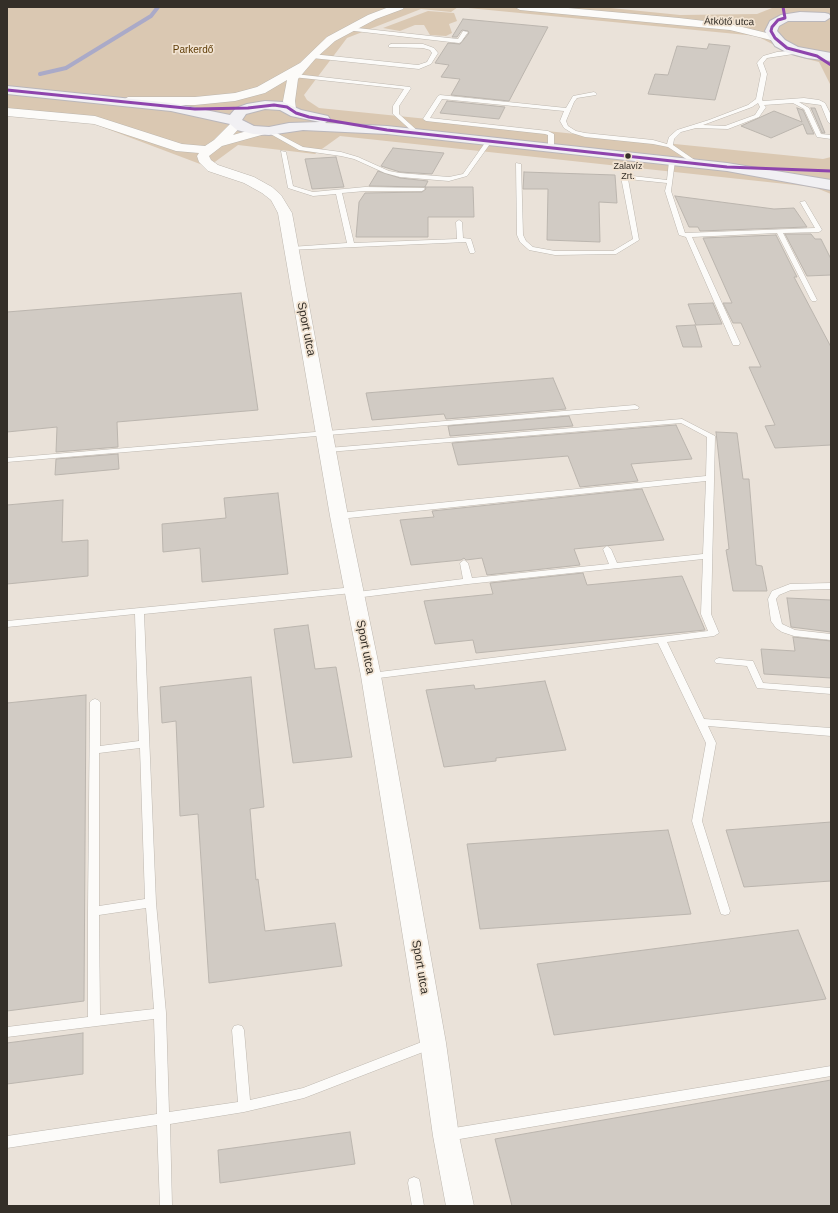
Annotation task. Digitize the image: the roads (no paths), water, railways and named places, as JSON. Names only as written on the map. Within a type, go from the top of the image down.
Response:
[{"type":"main road","points":[[796,7],[828,18]]},
{"type":"main road","points":[[828,18],[782,15],[774,24],[771,31],[775,38],[786,48],[817,56],[831,57]]},
{"type":"main road","points":[[817,56],[831,65]]},
{"type":"main road","points":[[7,90],[171,107],[213,109],[274,105],[293,111],[387,130]]},
{"type":"main road","points":[[171,107],[205,113],[236,123],[249,130],[265,131],[289,127],[387,130],[727,167],[831,171]]},
{"type":"main road","points":[[236,123],[236,114],[252,107]]},
{"type":"main road","points":[[289,127],[297,119],[293,111]]},
{"type":"main road","points":[[727,167],[831,185]]},
{"type":"street","points":[[252,107],[269,100],[294,78],[312,56],[326,43],[348,29],[383,12],[399,7]]},
{"type":"street","name":"Átkötő utca","points":[[520,7],[679,21],[730,28],[775,38]]},
{"type":"street","name":"Átkötő utca","points":[[679,21],[759,22],[782,15]]},
{"type":"street","points":[[117,101],[195,101],[235,97],[261,90],[303,66]]},
{"type":"street","points":[[293,111],[289,101],[294,78]]},
{"type":"street","points":[[7,112],[95,120],[180,148],[212,147],[265,131]]},
{"type":"street","points":[[212,147],[236,123]]},
{"type":"street","name":"Sport utca","points":[[212,147],[203,156],[205,162],[213,168],[256,183],[267,190],[276,198],[285,213],[327,441],[339,516],[371,676],[433,1043],[446,1136],[460,1206]]},
{"type":"lane","points":[[348,29],[459,40],[464,32]]},
{"type":"lane","points":[[312,56],[419,67],[429,63],[435,53],[432,49],[423,46],[391,46]]},
{"type":"lane","points":[[693,126],[726,128],[757,116],[763,107],[761,101],[764,74],[760,62],[765,57],[787,52],[800,52]]},
{"type":"lane","points":[[294,78],[408,88],[396,106],[396,114],[417,133]]},
{"type":"lane","points":[[594,94],[575,98],[567,110],[563,121],[566,127],[574,132],[585,135],[653,142],[670,146],[697,164]]},
{"type":"lane","points":[[551,148],[551,134],[546,132],[426,119],[440,97],[567,110]]},
{"type":"lane","points":[[670,146],[674,134],[761,101],[792,102],[804,100],[819,102],[823,104],[831,122]]},
{"type":"lane","points":[[792,102],[800,104],[806,108],[819,136],[831,137]]},
{"type":"lane","points":[[265,131],[281,136],[292,145],[301,149],[348,156],[387,172],[400,175],[449,179],[465,175],[489,141]]},
{"type":"lane","points":[[283,152],[290,187],[313,194],[365,189],[422,189]]},
{"type":"lane","points":[[672,161],[668,191],[682,235],[819,230],[803,202]]},
{"type":"lane","points":[[518,164],[520,235],[523,242],[531,249],[555,253],[614,253],[620,250],[636,240],[624,178],[670,182]]},
{"type":"lane","points":[[339,192],[350,244]]},
{"type":"lane","points":[[459,222],[460,240]]},
{"type":"lane","points":[[779,231],[814,300]]},
{"type":"lane","points":[[688,234],[736,343]]},
{"type":"lane","points":[[291,249],[350,244],[469,240],[472,252]]},
{"type":"lane","points":[[327,441],[636,407]]},
{"type":"lane","points":[[7,460],[682,421],[711,436],[706,614],[714,632],[371,676]]},
{"type":"lane","points":[[339,516],[710,478]]},
{"type":"lane","points":[[607,549],[614,566]]},
{"type":"lane","points":[[7,624],[355,592],[708,556]]},
{"type":"lane","points":[[464,563],[468,580]]},
{"type":"lane","points":[[831,586],[790,587],[775,593],[772,599],[776,621],[779,626],[785,630],[794,633],[831,637]]},
{"type":"lane","points":[[139,611],[151,903],[160,1013],[162,1120],[166,1206]]},
{"type":"lane","points":[[660,638],[711,743],[697,822],[725,912]]},
{"type":"lane","points":[[719,661],[750,663],[760,686],[831,690]]},
{"type":"lane","points":[[94,1022],[93,911],[96,750],[95,702]]},
{"type":"lane","points":[[701,722],[831,732]]},
{"type":"lane","points":[[96,750],[145,744]]},
{"type":"lane","points":[[93,911],[151,903]]},
{"type":"lane","points":[[7,1032],[160,1013]]},
{"type":"lane","points":[[238,1030],[244,1107]]},
{"type":"lane","points":[[7,1142],[244,1107],[304,1093],[433,1043]]},
{"type":"lane","points":[[446,1136],[831,1071]]},
{"type":"lane","points":[[414,1183],[418,1206]]},
{"type":"waterway","points":[[40,74],[66,68],[151,16],[158,7]]},
{"type":"place","name":"Zalavíz Zrt.","points":[[628,156]]},
{"type":"park label","name":"Parkerdő","points":[[193,50]]}]
